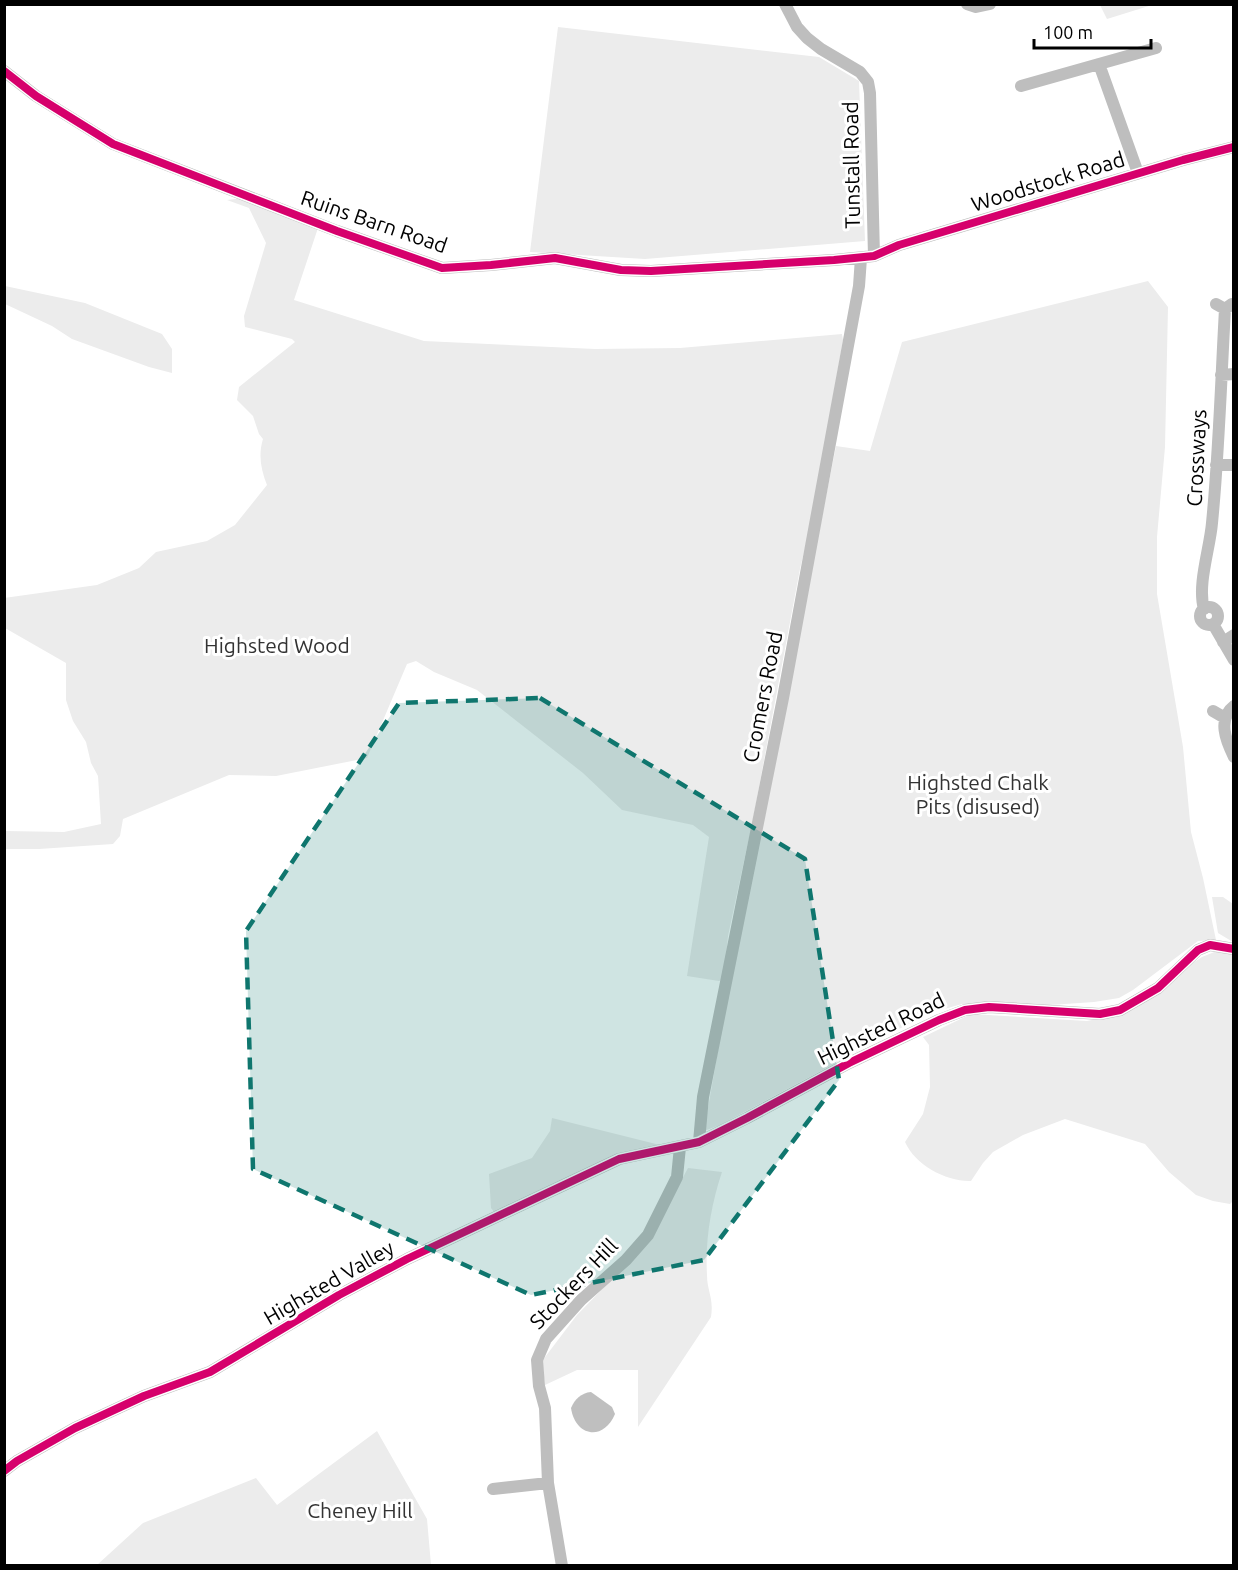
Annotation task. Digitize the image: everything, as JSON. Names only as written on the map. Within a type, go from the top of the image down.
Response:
[{"type":"street","name":"Tunstall Road","points":[[785,4],[797,27],[807,38],[860,72],[868,82],[871,95],[868,257]]},
{"type":"street","points":[[967,4],[976,7],[990,4]]},
{"type":"street","points":[[1021,86],[1156,48]]},
{"type":"street","points":[[1099,64],[1138,173]]},
{"type":"street","name":"Ruins Barn Road","points":[[4,71],[36,96],[113,144],[337,231],[442,268],[555,258],[621,270],[651,271],[868,257]]},
{"type":"street","name":"Woodstock Road","points":[[868,257],[899,245],[1233,147]]},
{"type":"street","name":"Cromers Road","points":[[699,1142],[703,1097],[783,698],[859,286],[868,257]]},
{"type":"street","name":"Crossways","points":[[1224,306],[1227,374],[1216,465],[1212,524],[1202,595],[1204,609],[1200,619],[1208,625],[1213,624],[1228,638],[1233,660]]},
{"type":"street","points":[[1216,465],[1233,465]]},
{"type":"street","points":[[1233,706],[1228,710],[1225,718],[1226,740],[1233,757]]},
{"type":"street","points":[[1213,711],[1225,718]]},
{"type":"street","name":"Highsted Road","points":[[681,1147],[699,1142],[747,1118],[911,1032],[965,1010],[989,1007],[1100,1014],[1120,1010],[1158,988],[1198,950],[1210,945],[1233,949]]},
{"type":"street","name":"Highsted Valley","points":[[4,1471],[17,1461],[75,1428],[144,1396],[220,1367],[339,1295],[417,1254],[619,1160],[681,1147]]},
{"type":"street","name":"Stockers Hill","points":[[562,1566],[548,1483],[545,1408],[538,1386],[537,1360],[541,1346],[581,1300],[626,1260],[648,1235],[677,1177],[681,1147]]},
{"type":"street","points":[[493,1489],[548,1483]]},
{"type":"highlighted area","points":[[540,698],[805,859],[839,1080],[704,1260],[531,1295],[253,1169],[246,931],[399,703]]},
{"type":"green space","points":[[1100,5],[1152,5],[1107,19]]},
{"type":"green space","points":[[558,27],[819,57],[859,81],[865,241],[645,259],[530,252]]},
{"type":"green space","name":"Highsted Wood","points":[[243,198],[318,228],[294,300],[424,341],[595,349],[680,348],[842,334],[843,340],[810,526],[728,936],[724,979],[719,981],[687,976],[709,837],[693,825],[622,810],[583,773],[477,690],[434,672],[416,661],[407,664],[367,758],[276,776],[229,775],[123,819],[120,836],[113,844],[5,849],[5,831],[64,832],[101,824],[98,776],[91,763],[86,742],[73,721],[66,700],[66,663],[5,628],[4,598],[97,585],[139,568],[156,552],[207,541],[235,525],[267,485],[261,462],[263,439],[253,416],[237,400],[239,387],[295,342],[292,339],[245,327],[244,316],[266,243],[249,208],[227,200]]},
{"type":"green space","name":"Highsted Chalk Pits (disused)","points":[[1148,281],[1168,307],[1165,447],[1157,537],[1157,594],[1183,747],[1191,832],[1216,940],[1198,941],[1119,998],[1050,1005],[962,1004],[927,1014],[720,1125],[704,1131],[730,982],[836,446],[870,451],[902,342]]},
{"type":"green space","points":[[5,286],[85,303],[162,334],[172,349],[172,373],[72,339],[52,326],[5,304]]},
{"type":"green space","points":[[1212,897],[1223,897],[1233,904],[1233,942],[1218,933]]},
{"type":"green space","points":[[1222,949],[1233,953],[1234,1200],[1230,1204],[1196,1195],[1169,1172],[1145,1144],[1065,1119],[1023,1135],[993,1152],[971,1181],[952,1179],[942,1175],[924,1165],[910,1150],[905,1142],[923,1114],[930,1087],[929,1045],[923,1037],[971,1014],[1087,1021],[1125,1013],[1180,971],[1202,957]]},
{"type":"green space","points":[[552,1118],[660,1145],[495,1213],[491,1208],[489,1174],[532,1158],[550,1131]]},
{"type":"green space","points":[[688,1168],[722,1172],[712,1210],[707,1249],[707,1281],[712,1305],[711,1317],[638,1427],[638,1370],[577,1370],[545,1385],[542,1361],[577,1315],[649,1241]]},
{"type":"green space","name":"Cheney Hill","points":[[377,1431],[427,1519],[431,1565],[97,1565],[143,1523],[256,1478],[277,1505]]},
{"type":"shaded area","points":[[591,1392],[612,1407],[615,1414],[604,1429],[597,1432],[584,1430],[578,1425],[571,1408],[579,1397]]},
{"type":"cycle path","points":[[4,71],[36,96],[113,144],[337,231],[442,268],[555,258],[621,270],[651,271],[874,256],[899,245],[1183,160],[1234,147]]},
{"type":"cycle path","points":[[4,1471],[17,1461],[75,1428],[144,1396],[210,1372],[339,1295],[407,1259],[619,1159],[699,1142],[849,1063],[939,1020],[965,1010],[989,1007],[1100,1014],[1120,1010],[1158,988],[1198,950],[1210,945],[1234,949]]}]
